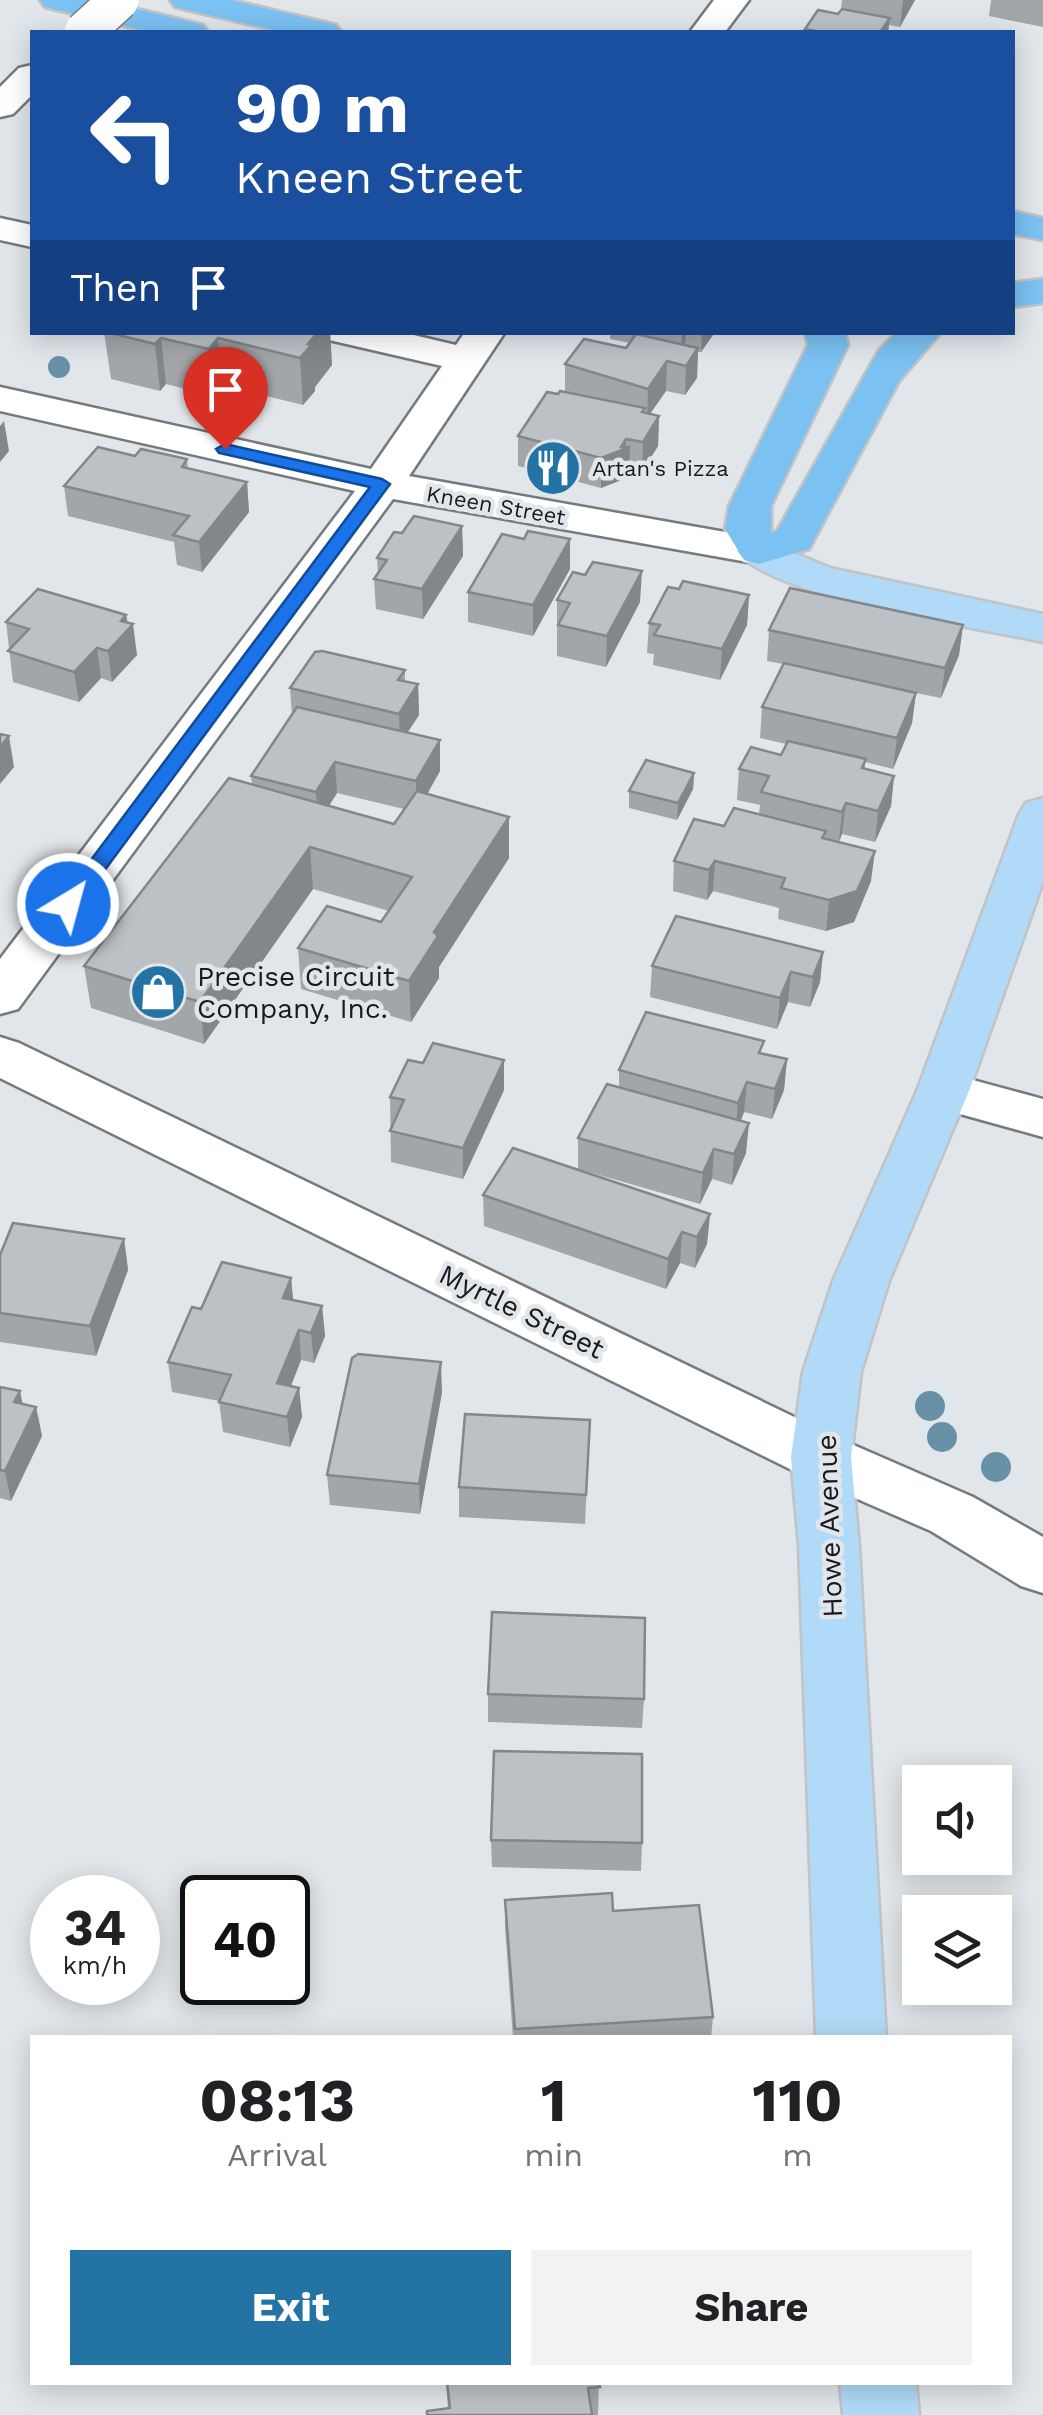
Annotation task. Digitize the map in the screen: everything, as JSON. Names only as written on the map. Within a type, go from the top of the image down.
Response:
[{"type":"highway","points":[[57,0],[183,30]]},
{"type":"highway","points":[[187,0],[315,30]]},
{"type":"highway","points":[[1015,188],[1043,194]]},
{"type":"highway","points":[[1015,223],[1043,229]]},
{"type":"highway","points":[[1015,295],[1043,291]]},
{"type":"highway","points":[[826,335],[828,345],[750,506],[747,529],[758,552],[794,540],[886,370],[917,335]]},
{"type":"main road","name":"Kneen Street","points":[[758,552],[802,547],[839,550],[1043,592]]},
{"type":"main road","name":"Kneen Street","points":[[758,552],[818,579],[1043,628]]},
{"type":"main road","name":"Howe Avenue","points":[[851,2035],[830,1565],[820,1457],[832,1372],[860,1281],[943,1091],[1043,814]]},
{"type":"main road","points":[[878,2385],[881,2415]]},
{"type":"street","points":[[86,30],[119,0]]},
{"type":"street","points":[[709,30],[732,0]]},
{"type":"street","points":[[0,229],[30,236]]},
{"type":"street","points":[[0,996],[382,484],[476,346],[372,335]]},
{"type":"street","name":"Kneen Street","points":[[0,399],[382,484],[758,552]]},
{"type":"street","name":"Myrtle Street","points":[[0,1056],[820,1457],[952,1514],[1043,1568]]},
{"type":"street","points":[[943,1091],[1043,1118]]},
{"type":"building","points":[[842,9],[890,18],[881,30],[805,29],[818,10],[838,14]]},
{"type":"building","points":[[118,335],[316,335],[300,358],[218,338],[209,349],[161,338],[155,344]]},
{"type":"building","points":[[635,335],[640,335],[698,348],[686,366],[667,361],[648,389],[565,364],[584,339],[626,348]]},
{"type":"building","points":[[560,391],[645,408],[642,412],[659,416],[643,442],[626,439],[621,447],[630,447],[601,458],[518,436],[547,392]]},
{"type":"building","points":[[98,447],[135,456],[141,449],[187,459],[182,467],[247,482],[199,542],[173,535],[189,516],[64,486]]},
{"type":"building","points":[[414,516],[462,526],[422,589],[374,579],[387,560],[377,558],[394,532],[402,533]]},
{"type":"building","points":[[528,531],[570,539],[533,605],[468,592],[502,534],[524,539]]},
{"type":"building","points":[[593,562],[642,571],[607,636],[558,625],[570,603],[557,600],[573,572],[585,575]]},
{"type":"building","points":[[683,581],[749,595],[722,649],[654,635],[660,625],[649,623],[668,587],[679,589]]},
{"type":"building","points":[[790,588],[963,625],[945,668],[769,630]]},
{"type":"building","points":[[38,589],[126,615],[121,621],[133,624],[108,651],[97,648],[74,672],[8,651],[29,629],[6,622]]},
{"type":"building","points":[[315,652],[405,670],[398,680],[418,684],[399,714],[290,688]]},
{"type":"building","points":[[784,663],[916,693],[897,738],[762,707]]},
{"type":"building","points":[[297,707],[440,740],[416,781],[335,762],[316,792],[251,776]]},
{"type":"building","points":[[788,741],[866,759],[862,768],[894,776],[878,811],[846,803],[842,812],[761,792],[769,776],[739,769],[751,747],[781,755]]},
{"type":"building","points":[[646,760],[694,773],[678,803],[629,791]]},
{"type":"building","points":[[229,778],[394,824],[417,791],[509,817],[434,932],[438,936],[409,981],[298,948],[327,906],[381,922],[412,877],[310,847],[200,1002],[84,966]]},
{"type":"building","points":[[734,808],[826,831],[822,838],[875,851],[857,891],[829,900],[781,888],[785,878],[715,861],[709,870],[674,861],[694,819],[724,826]]},
{"type":"building","points":[[676,916],[823,952],[813,977],[791,972],[780,998],[652,966]]},
{"type":"building","points":[[646,1012],[764,1041],[759,1053],[787,1059],[775,1089],[747,1082],[738,1103],[619,1070]]},
{"type":"building","points":[[433,1043],[504,1060],[463,1148],[390,1131],[404,1100],[390,1097],[408,1060],[423,1063]]},
{"type":"building","points":[[607,1084],[749,1123],[734,1154],[714,1149],[703,1173],[578,1138]]},
{"type":"building","points":[[513,1148],[710,1214],[697,1237],[682,1232],[668,1259],[483,1195]]},
{"type":"building","points":[[13,1223],[124,1239],[90,1326],[0,1313],[0,1255]]},
{"type":"building","points":[[222,1262],[291,1278],[283,1298],[322,1306],[311,1333],[299,1330],[277,1383],[299,1388],[287,1417],[219,1402],[231,1375],[168,1362],[192,1307],[201,1309]]},
{"type":"building","points":[[358,1354],[441,1362],[419,1484],[327,1475],[352,1358]]},
{"type":"building","points":[[0,1387],[20,1391],[14,1402],[36,1407],[5,1471],[0,1470]]},
{"type":"building","points":[[465,1414],[590,1420],[586,1495],[459,1487]]},
{"type":"building","points":[[492,1612],[645,1618],[644,1699],[488,1694]]},
{"type":"building","points":[[494,1751],[642,1754],[642,1843],[491,1840]]},
{"type":"building","points":[[612,1893],[613,1911],[699,1905],[713,2017],[515,2029],[505,1900]]},
{"type":"building","points":[[447,2385],[600,2387],[588,2388],[592,2415],[427,2415],[427,2411],[450,2408]]},
{"type":"place","name":"Artan's Pizza","points":[[553,468]]},
{"type":"place","name":"Precise Circuit Company, Inc.","points":[[158,992]]},
{"type":"route","points":[[68,904],[382,484],[225,449]]}]
